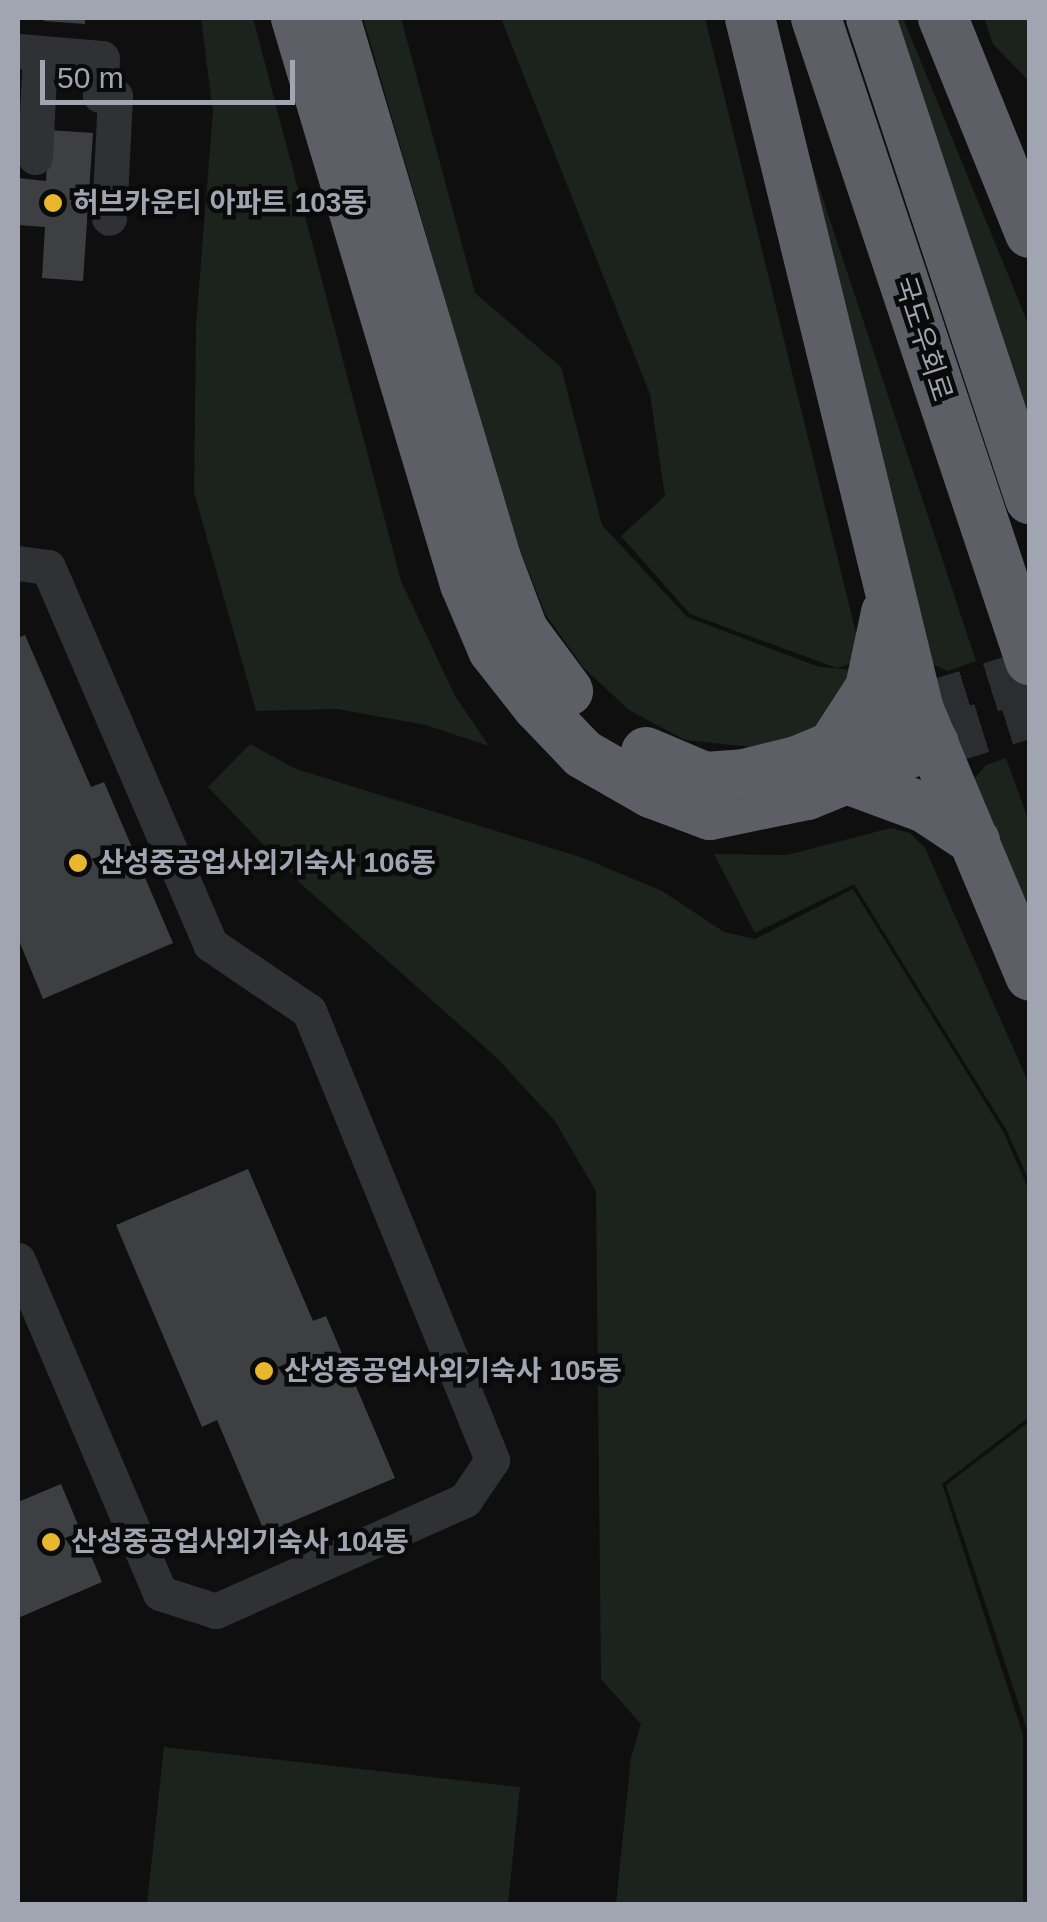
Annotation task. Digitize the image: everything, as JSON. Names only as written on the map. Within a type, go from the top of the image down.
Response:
[{"type":"highway","points":[[296,18],[465,584],[493,650],[583,754],[651,793],[710,815],[755,810],[840,762],[926,727]]},
{"type":"highway","points":[[335,18],[523,630],[602,727],[705,777],[797,761],[840,762],[925,808],[975,841]]},
{"type":"highway","points":[[750,18],[885,578],[926,727],[1030,976]]},
{"type":"highway","name":"국도우회로","points":[[816,18],[1030,660]]},
{"type":"highway","name":"국도우회로","points":[[871,18],[1030,499]]},
{"type":"highway","points":[[943,18],[1030,233]]},
{"type":"highway","points":[[840,762],[878,666],[885,578]]},
{"type":"street","points":[[35,156],[28,52],[102,58],[100,95],[115,96],[109,218]]},
{"type":"street","points":[[18,564],[48,568],[210,944],[309,1012],[492,1460],[465,1500],[216,1611],[160,1593],[18,1260]]},
{"type":"shaded area","points":[[201,18],[253,18],[401,581],[455,696],[489,746],[426,725],[337,709],[256,711],[194,492],[196,325],[213,111]]},
{"type":"shaded area","points":[[363,18],[401,18],[475,293],[561,367],[602,525],[687,617],[819,667],[856,670],[815,731],[752,747],[685,740],[629,710],[583,667],[546,615],[513,532]]},
{"type":"shaded area","points":[[501,18],[705,18],[856,633],[853,663],[837,668],[690,614],[621,536],[665,496],[650,394]]},
{"type":"shaded area","points":[[891,18],[903,18],[1029,326],[1029,434]]},
{"type":"shaded area","points":[[984,18],[1029,18],[1029,81],[993,44]]},
{"type":"shaded area","points":[[766,27],[976,661],[948,671],[928,662]]},
{"type":"shaded area","points":[[250,744],[296,769],[583,858],[662,891],[724,932],[755,939],[853,889],[1004,1133],[1029,1191],[1029,1417],[942,1484],[1023,1735],[1023,1904],[616,1904],[631,1758],[641,1724],[601,1679],[596,1191],[555,1121],[497,1058],[300,883],[208,787]]},
{"type":"shaded area","points":[[1006,758],[1029,822],[1029,945],[971,782],[986,765]]},
{"type":"shaded area","points":[[891,828],[910,833],[925,848],[1029,1084],[1029,1181],[1007,1131],[854,884],[755,933],[714,854],[787,855]]},
{"type":"shaded area","points":[[1029,1422],[1029,1735],[946,1485]]},
{"type":"shaded area","points":[[164,1747],[520,1787],[508,1904],[147,1904]]},
{"type":"building","points":[[85,18],[85,24],[44,21]]},
{"type":"building","name":"허브카운티 아파트 103동","points":[[49,130],[93,133],[83,281],[42,278],[45,227],[18,225],[18,178],[46,181]]},
{"type":"building","name":"산성중공업사외기숙사 106동","points":[[25,635],[91,787],[104,782],[173,943],[43,999],[18,938],[18,638]]},
{"type":"building","name":"산성중공업사외기숙사 105동","points":[[248,1169],[313,1321],[326,1316],[395,1478],[265,1533],[217,1420],[202,1427],[116,1225]]},
{"type":"building","name":"산성중공업사외기숙사 104동","points":[[61,1484],[102,1582],[18,1618],[18,1502]]},
{"type":"tunnel","points":[[919,710],[1030,675]]},
{"type":"tunnel","points":[[934,743],[1030,713]]},
{"type":"place","name":"허브카운티 아파트 103동","points":[[53,203]]},
{"type":"place","name":"산성중공업사외기숙사 106동","points":[[78,863]]},
{"type":"place","name":"산성중공업사외기숙사 105동","points":[[264,1371]]},
{"type":"place","name":"산성중공업사외기숙사 104동","points":[[51,1542]]}]
